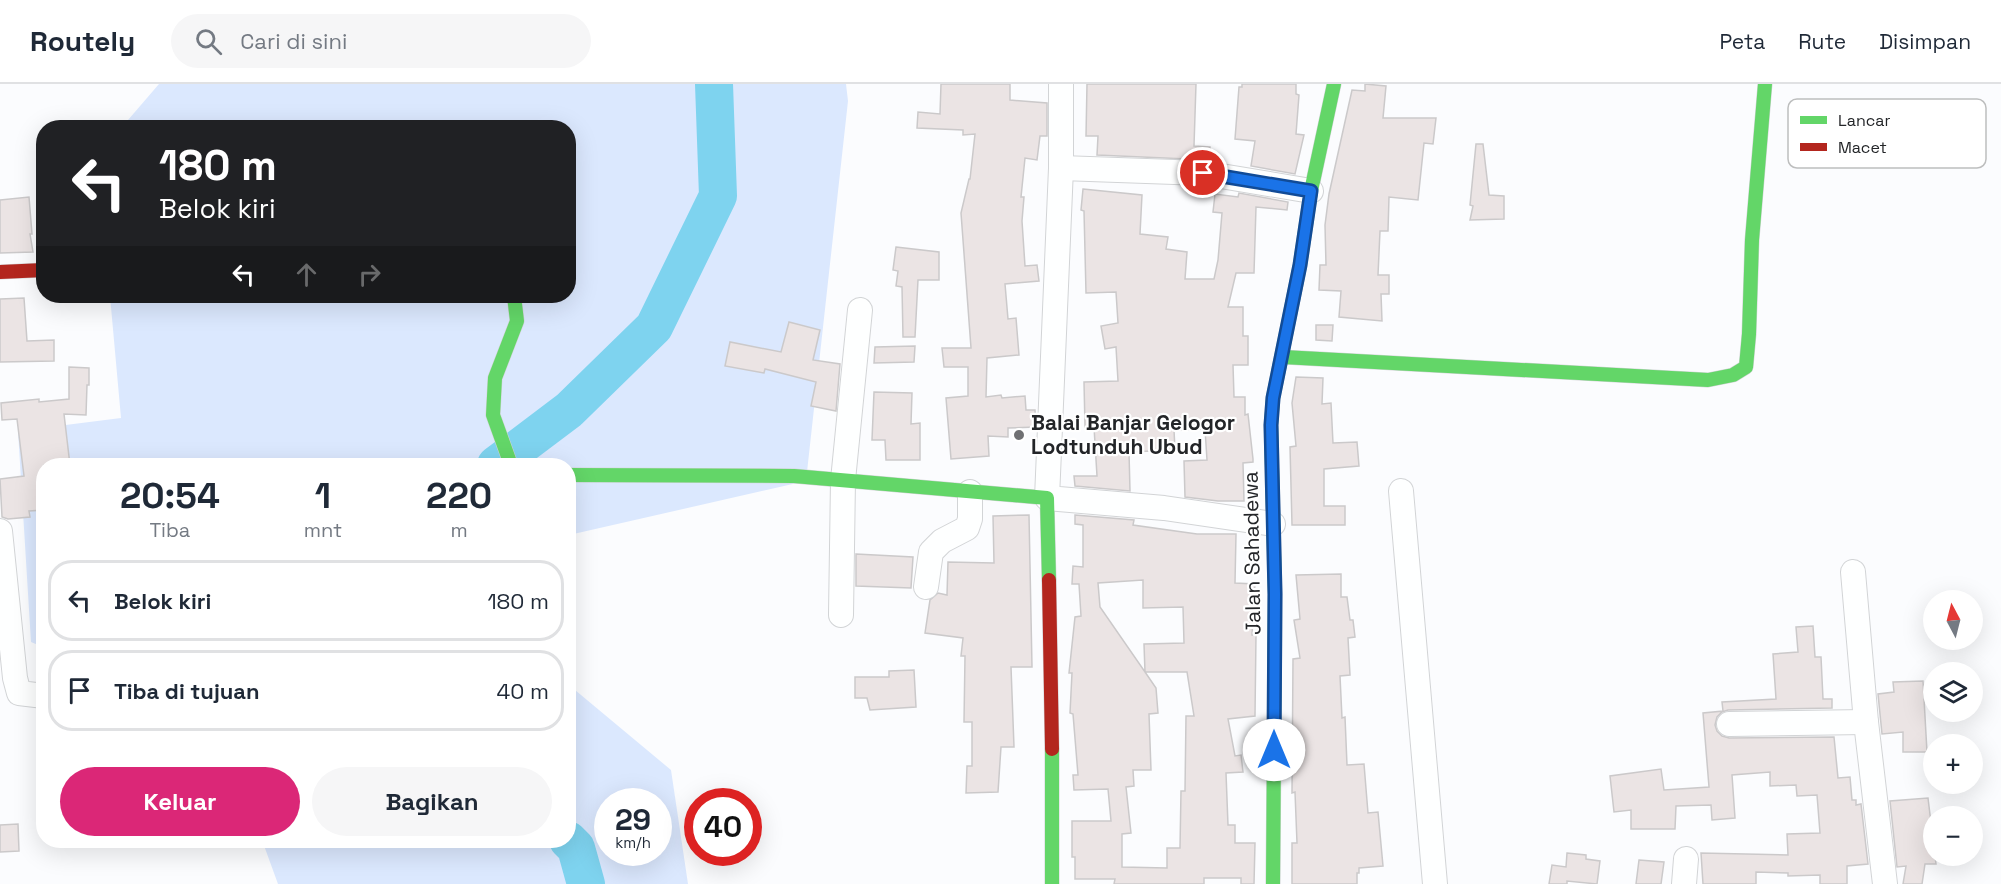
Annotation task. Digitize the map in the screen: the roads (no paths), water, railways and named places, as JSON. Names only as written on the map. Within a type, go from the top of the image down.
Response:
[{"type":"street","points":[[1052,884],[1047,498],[1061,168],[1061,84]]},
{"type":"street","name":"Jalan Sahadewa","points":[[1273,884],[1275,594],[1271,425],[1273,398],[1300,265],[1311,191],[1334,84]]},
{"type":"street","points":[[1283,357],[1708,380],[1738,374],[1746,367],[1752,240],[1765,84]]},
{"type":"street","points":[[1061,168],[1203,173],[1311,191]]},
{"type":"street","points":[[0,272],[36,270]]},
{"type":"street","points":[[508,458],[493,415],[495,378],[517,321],[515,303]]},
{"type":"street","points":[[841,615],[843,480],[860,310]]},
{"type":"street","points":[[576,475],[794,476],[1164,508],[1273,524]]},
{"type":"street","points":[[1401,491],[1435,884]]},
{"type":"street","points":[[926,587],[931,552],[942,541],[967,528],[970,519],[970,492]]},
{"type":"street","points":[[0,531],[15,678],[20,693],[36,695]]},
{"type":"street","points":[[1853,572],[1866,722],[1885,884]]},
{"type":"street","points":[[1729,724],[1866,722]]},
{"type":"street","points":[[1684,884],[1686,859]]},
{"type":"waterway","points":[[505,458],[569,410],[654,327],[718,196],[714,84]]},
{"type":"waterway","points":[[576,848],[586,884]]},
{"type":"place","name":"Balai Banjar Gelogor Lodtunduh Ubud","points":[[1019,435]]}]
